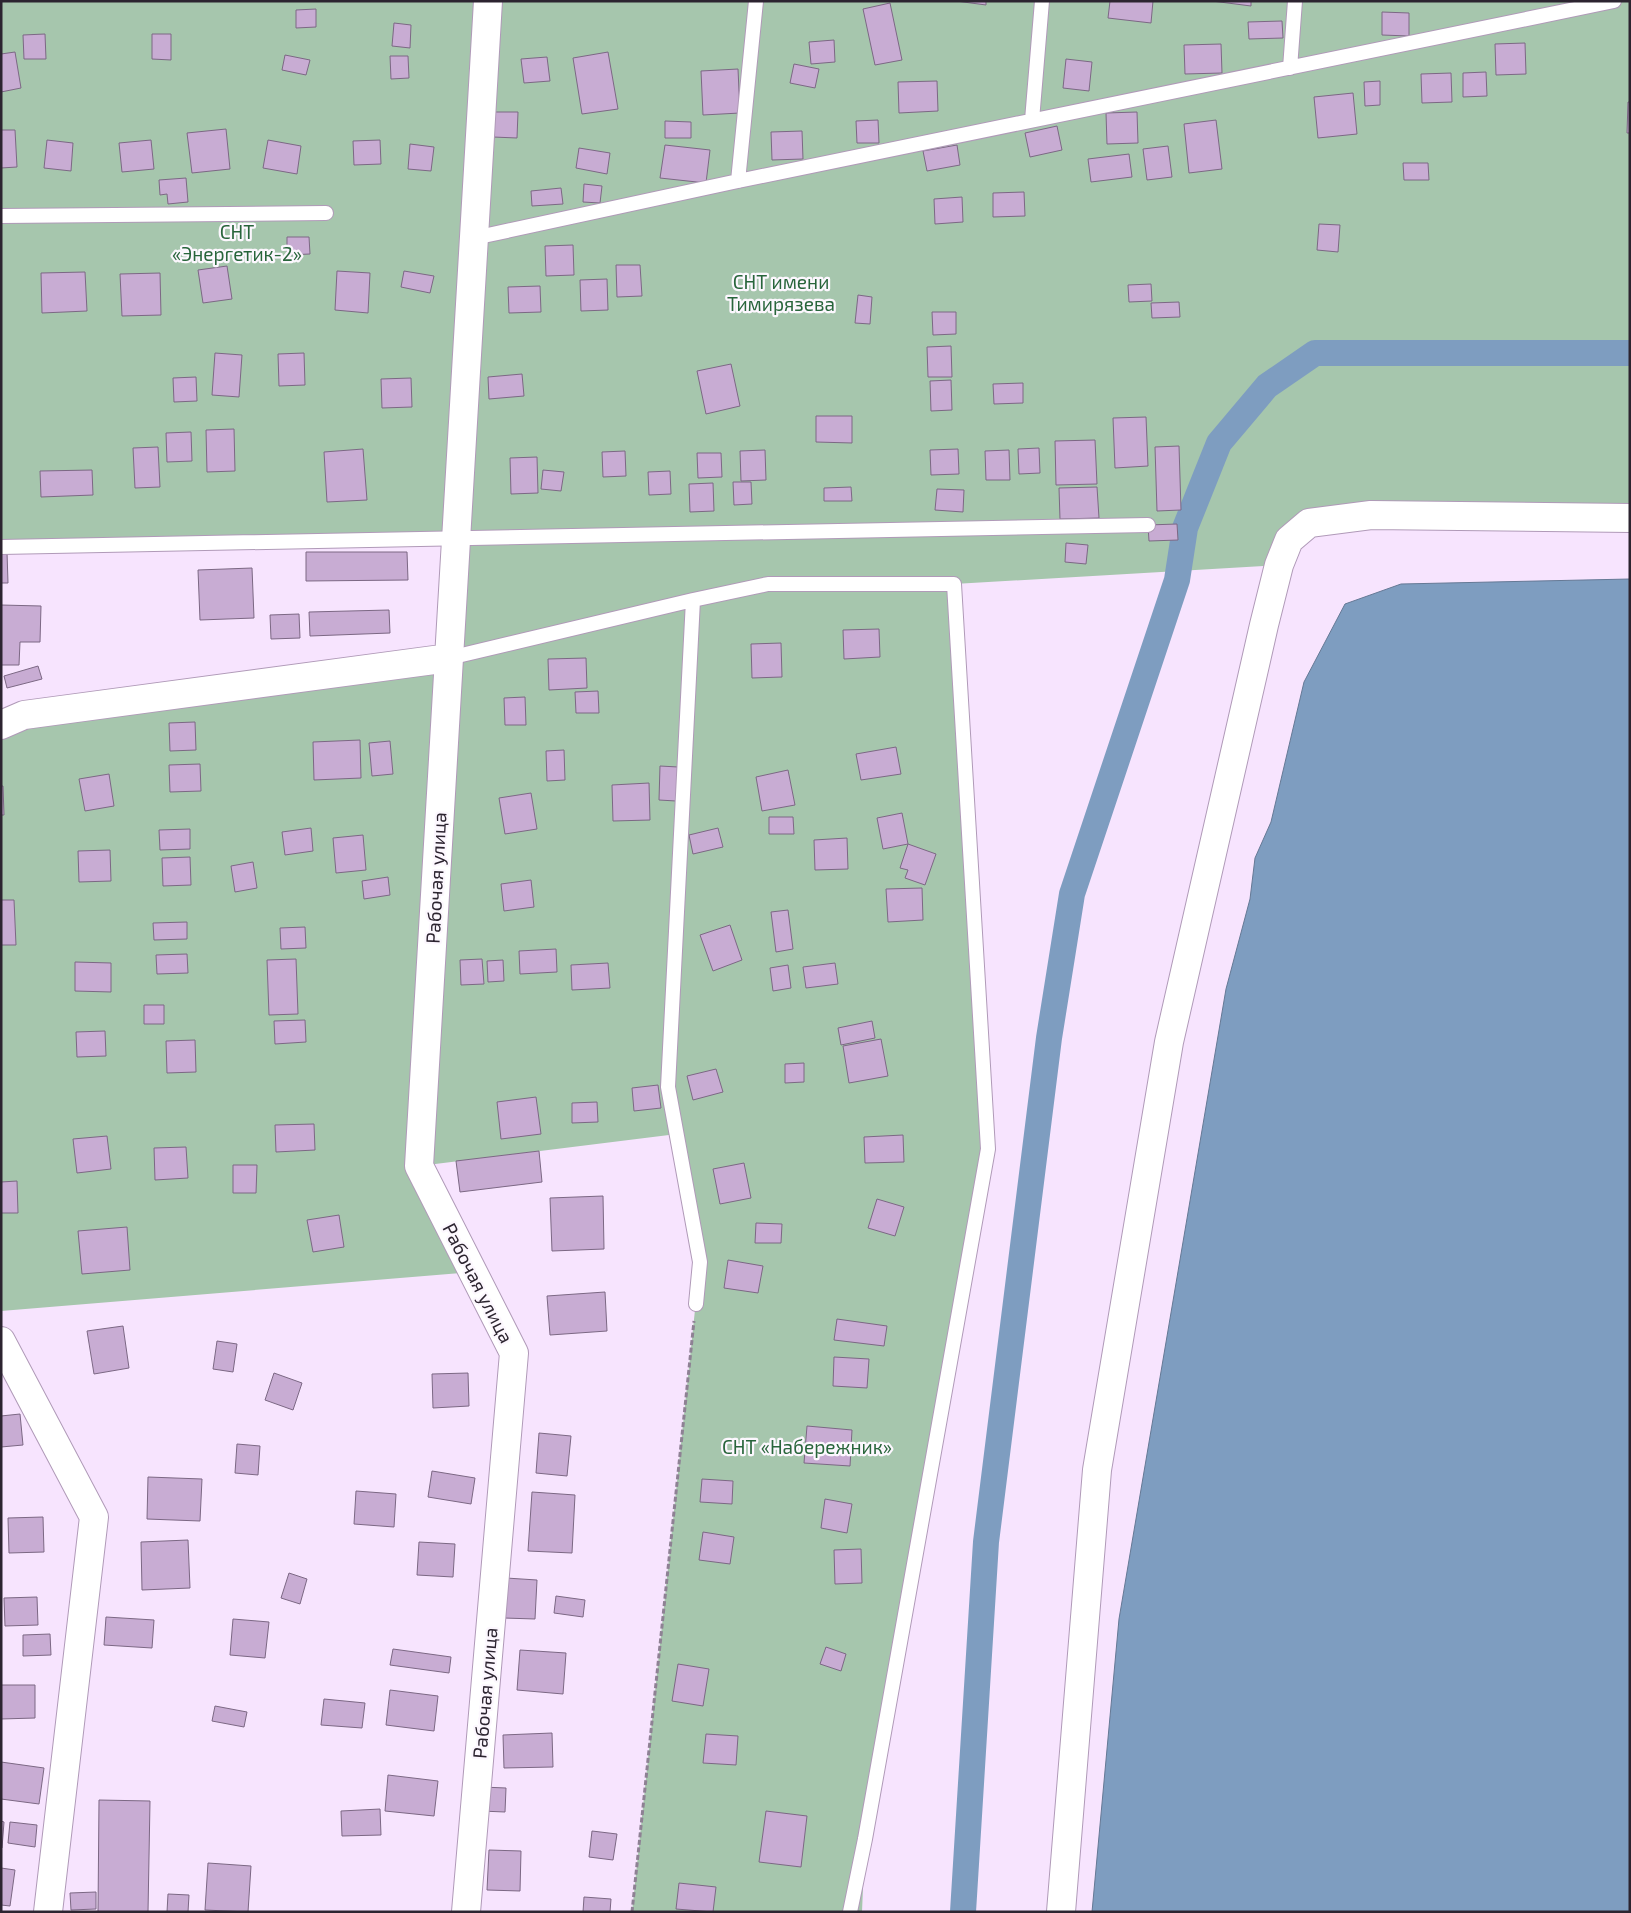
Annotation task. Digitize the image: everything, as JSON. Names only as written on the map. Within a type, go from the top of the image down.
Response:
[{"type":"street","name":"Рабочая улица","points":[[466,1912],[514,1353],[419,1166],[488,1]]},
{"type":"street","points":[[1061,1912],[1097,1470],[1169,1042],[1264,625],[1279,565],[1289,540],[1309,523],[1371,516],[1630,518]]},
{"type":"street","points":[[1,725],[24,715],[449,658]]},
{"type":"street","points":[[1,1341],[94,1517],[48,1912]]},
{"type":"lane","points":[[738,181],[756,1]]},
{"type":"lane","points":[[1032,120],[1042,1]]},
{"type":"lane","points":[[1290,68],[1295,1]]},
{"type":"lane","points":[[474,238],[738,181],[1290,68],[1564,6],[1614,1]]},
{"type":"lane","points":[[1,216],[326,212]]},
{"type":"lane","points":[[1,547],[1148,525]]},
{"type":"lane","points":[[449,658],[768,584],[954,584],[988,1149],[850,1912]]},
{"type":"lane","points":[[693,600],[668,1087],[700,1262],[696,1304]]},
{"type":"path","points":[[632,1912],[696,1304]]},
{"type":"green space","points":[[1,1],[1630,1],[1630,516],[1293,519],[1279,565],[954,584],[988,1149],[865,1839],[862,1912],[632,1912],[700,1262],[677,1134],[419,1166],[473,1272],[1,1311],[1,725],[449,658],[457,538],[1,547]]},
{"type":"water","points":[[1630,579],[1630,1912],[1092,1912],[1119,1619],[1226,989],[1250,899],[1255,858],[1271,822],[1304,682],[1345,604],[1401,584]]},
{"type":"building","points":[[956,1],[986,1],[986,5]]},
{"type":"building","points":[[1110,1],[1153,1],[1151,23],[1108,18]]},
{"type":"building","points":[[1212,1],[1251,1],[1251,6]]},
{"type":"building","points":[[890,3],[902,60],[875,65],[863,9]]},
{"type":"building","points":[[316,9],[316,27],[296,28],[296,10]]},
{"type":"building","points":[[1382,12],[1409,13],[1409,36],[1382,35]]},
{"type":"building","points":[[1282,21],[1283,38],[1249,39],[1248,22]]},
{"type":"building","points":[[394,23],[411,25],[410,48],[392,46]]},
{"type":"building","points":[[45,34],[46,59],[24,59],[23,35]]},
{"type":"building","points":[[152,34],[171,34],[171,60],[152,59]]},
{"type":"building","points":[[834,40],[835,62],[811,64],[809,42]]},
{"type":"building","points":[[1525,43],[1526,74],[1496,75],[1495,44]]},
{"type":"building","points":[[1221,44],[1222,73],[1185,74],[1184,45]]},
{"type":"building","points":[[15,52],[21,88],[1,92],[1,54]]},
{"type":"building","points":[[608,52],[618,109],[582,114],[573,58]]},
{"type":"building","points":[[285,55],[310,60],[306,75],[282,70]]},
{"type":"building","points":[[390,56],[408,56],[409,78],[391,79]]},
{"type":"building","points":[[547,57],[550,81],[524,83],[521,59]]},
{"type":"building","points":[[1066,59],[1092,62],[1089,91],[1063,88]]},
{"type":"building","points":[[794,64],[819,69],[815,88],[790,83]]},
{"type":"building","points":[[738,69],[740,113],[703,115],[701,71]]},
{"type":"building","points":[[1486,72],[1487,96],[1463,97],[1463,73]]},
{"type":"building","points":[[1451,73],[1452,102],[1422,103],[1421,74]]},
{"type":"building","points":[[937,81],[938,111],[899,113],[898,82]]},
{"type":"building","points":[[1380,81],[1380,105],[1365,106],[1364,82]]},
{"type":"building","points":[[1353,93],[1357,134],[1318,138],[1314,97]]},
{"type":"building","points":[[1628,102],[1630,102],[1630,133],[1627,133]]},
{"type":"building","points":[[493,112],[518,112],[517,138],[493,137]]},
{"type":"building","points":[[1137,112],[1138,143],[1107,144],[1106,113]]},
{"type":"building","points":[[878,120],[879,143],[857,143],[856,121]]},
{"type":"building","points":[[1216,120],[1222,169],[1189,173],[1184,124]]},
{"type":"building","points":[[665,121],[691,122],[691,138],[665,138]]},
{"type":"building","points":[[1057,126],[1062,150],[1030,157],[1025,133]]},
{"type":"building","points":[[226,129],[230,169],[192,173],[187,133]]},
{"type":"building","points":[[1,130],[15,130],[17,167],[1,168]]},
{"type":"building","points":[[802,131],[803,159],[772,160],[771,132]]},
{"type":"building","points":[[47,140],[73,143],[71,171],[44,168]]},
{"type":"building","points":[[151,140],[154,169],[122,172],[119,143]]},
{"type":"building","points":[[268,140],[301,146],[297,174],[263,168]]},
{"type":"building","points":[[380,140],[381,164],[354,165],[353,141]]},
{"type":"building","points":[[410,144],[434,147],[431,171],[408,169]]},
{"type":"building","points":[[665,145],[710,150],[706,183],[660,178]]},
{"type":"building","points":[[957,145],[960,165],[927,171],[923,151]]},
{"type":"building","points":[[1168,146],[1172,177],[1147,180],[1143,149]]},
{"type":"building","points":[[579,148],[610,153],[607,174],[576,168]]},
{"type":"building","points":[[1129,154],[1132,177],[1091,182],[1088,159]]},
{"type":"building","points":[[1403,163],[1428,163],[1429,180],[1404,180]]},
{"type":"building","points":[[186,178],[188,202],[168,204],[167,194],[160,195],[159,180]]},
{"type":"building","points":[[584,184],[602,186],[600,203],[583,202]]},
{"type":"building","points":[[561,188],[563,204],[532,206],[531,191]]},
{"type":"building","points":[[1024,192],[1025,216],[993,217],[993,193]]},
{"type":"building","points":[[962,197],[963,222],[935,224],[934,199]]},
{"type":"building","points":[[1319,224],[1340,225],[1338,252],[1317,250]]},
{"type":"building","points":[[287,237],[309,237],[310,254],[287,255]]},
{"type":"building","points":[[573,245],[574,275],[546,276],[545,246]]},
{"type":"building","points":[[616,265],[640,265],[642,296],[617,297]]},
{"type":"building","points":[[227,266],[232,299],[203,303],[198,270]]},
{"type":"building","points":[[337,271],[370,273],[368,313],[335,310]]},
{"type":"building","points":[[404,271],[434,276],[430,293],[401,287]]},
{"type":"building","points":[[85,272],[87,311],[42,313],[41,273]]},
{"type":"building","points":[[160,273],[161,315],[122,316],[120,274]]},
{"type":"building","points":[[607,279],[608,310],[581,311],[580,280]]},
{"type":"building","points":[[1151,284],[1152,301],[1129,302],[1128,285]]},
{"type":"building","points":[[540,286],[541,312],[509,313],[508,287]]},
{"type":"building","points":[[858,295],[872,297],[870,324],[855,323]]},
{"type":"building","points":[[1179,302],[1180,317],[1152,318],[1151,303]]},
{"type":"building","points":[[932,312],[956,312],[956,334],[933,335]]},
{"type":"building","points":[[951,346],[952,377],[928,377],[927,347]]},
{"type":"building","points":[[215,353],[242,355],[239,397],[212,395]]},
{"type":"building","points":[[304,353],[305,385],[279,386],[278,354]]},
{"type":"building","points":[[731,364],[740,406],[706,414],[697,371]]},
{"type":"building","points":[[522,374],[524,396],[489,399],[488,377]]},
{"type":"building","points":[[196,377],[197,401],[174,402],[173,378]]},
{"type":"building","points":[[411,378],[412,407],[382,408],[381,379]]},
{"type":"building","points":[[951,380],[952,410],[931,411],[930,381]]},
{"type":"building","points":[[1023,383],[1023,403],[994,404],[993,384]]},
{"type":"building","points":[[816,416],[852,416],[852,443],[816,442]]},
{"type":"building","points":[[1146,417],[1148,466],[1115,468],[1113,418]]},
{"type":"building","points":[[234,429],[235,471],[207,472],[206,430]]},
{"type":"building","points":[[191,432],[192,461],[167,462],[166,433]]},
{"type":"building","points":[[1095,440],[1097,484],[1056,485],[1055,441]]},
{"type":"building","points":[[1179,446],[1181,510],[1157,511],[1155,447]]},
{"type":"building","points":[[158,447],[160,487],[135,488],[133,448]]},
{"type":"building","points":[[1039,448],[1040,473],[1019,474],[1018,449]]},
{"type":"building","points":[[363,449],[367,500],[327,502],[324,452]]},
{"type":"building","points":[[958,449],[959,474],[931,475],[930,450]]},
{"type":"building","points":[[765,450],[766,480],[741,481],[740,451]]},
{"type":"building","points":[[1009,450],[1010,480],[986,480],[985,451]]},
{"type":"building","points":[[625,451],[626,476],[603,477],[602,452]]},
{"type":"building","points":[[697,453],[721,453],[722,477],[698,478]]},
{"type":"building","points":[[537,457],[538,493],[511,494],[510,458]]},
{"type":"building","points":[[92,470],[93,495],[41,497],[40,471]]},
{"type":"building","points":[[543,470],[564,472],[561,491],[541,489]]},
{"type":"building","points":[[670,471],[671,494],[649,495],[648,472]]},
{"type":"building","points":[[733,482],[751,482],[752,504],[734,505]]},
{"type":"building","points":[[713,483],[714,511],[690,512],[689,484]]},
{"type":"building","points":[[851,487],[852,501],[824,501],[824,488]]},
{"type":"building","points":[[1097,487],[1099,518],[1060,519],[1059,488]]},
{"type":"building","points":[[937,489],[964,490],[963,512],[935,510]]},
{"type":"building","points":[[1177,524],[1178,540],[1149,541],[1148,525]]},
{"type":"building","points":[[1066,543],[1088,545],[1086,564],[1065,562]]},
{"type":"building","points":[[1,552],[7,552],[8,583],[1,583]]},
{"type":"building","points":[[306,552],[407,552],[408,580],[306,581]]},
{"type":"building","points":[[252,568],[254,618],[200,620],[198,570]]},
{"type":"building","points":[[1,605],[41,606],[40,642],[20,642],[19,665],[1,665]]},
{"type":"building","points":[[389,610],[390,633],[310,636],[309,612]]},
{"type":"building","points":[[299,614],[300,638],[271,639],[270,615]]},
{"type":"building","points":[[879,629],[880,657],[844,659],[843,630]]},
{"type":"building","points":[[781,643],[782,677],[752,678],[751,644]]},
{"type":"building","points":[[586,658],[587,688],[549,690],[548,659]]},
{"type":"building","points":[[38,666],[42,679],[7,688],[4,676]]},
{"type":"building","points":[[598,691],[599,713],[576,713],[575,692]]},
{"type":"building","points":[[525,697],[526,725],[505,725],[504,698]]},
{"type":"building","points":[[195,722],[196,750],[170,751],[169,723]]},
{"type":"building","points":[[360,740],[361,778],[314,780],[313,742]]},
{"type":"building","points":[[390,741],[393,774],[372,776],[369,743]]},
{"type":"building","points":[[896,747],[901,774],[861,780],[856,754]]},
{"type":"building","points":[[564,750],[565,780],[547,781],[546,751]]},
{"type":"building","points":[[200,764],[201,791],[170,792],[169,765]]},
{"type":"building","points":[[660,766],[678,767],[676,801],[659,800]]},
{"type":"building","points":[[788,770],[795,805],[762,811],[756,777]]},
{"type":"building","points":[[109,774],[114,806],[85,811],[79,779]]},
{"type":"building","points":[[649,783],[650,820],[613,821],[612,785]]},
{"type":"building","points":[[1,786],[3,786],[4,815],[1,815]]},
{"type":"building","points":[[531,793],[537,829],[505,834],[499,798]]},
{"type":"building","points":[[902,813],[908,844],[883,849],[877,818]]},
{"type":"building","points":[[769,817],[793,817],[794,834],[769,834]]},
{"type":"building","points":[[311,828],[313,851],[285,855],[282,832]]},
{"type":"building","points":[[718,828],[723,847],[693,854],[689,835]]},
{"type":"building","points":[[190,829],[190,849],[160,850],[159,830]]},
{"type":"building","points":[[363,835],[366,870],[336,873],[333,838]]},
{"type":"building","points":[[847,838],[848,869],[815,870],[814,840]]},
{"type":"building","points":[[908,844],[936,854],[925,885],[905,878],[908,870],[900,868]]},
{"type":"building","points":[[110,850],[111,881],[79,882],[78,851]]},
{"type":"building","points":[[190,857],[191,885],[163,886],[162,858]]},
{"type":"building","points":[[253,862],[257,888],[235,892],[231,866]]},
{"type":"building","points":[[388,877],[390,895],[364,899],[362,881]]},
{"type":"building","points":[[531,880],[534,907],[504,911],[501,884]]},
{"type":"building","points":[[922,888],[923,920],[888,922],[886,889]]},
{"type":"building","points":[[1,900],[14,900],[16,945],[1,945]]},
{"type":"building","points":[[788,910],[793,949],[776,952],[771,912]]},
{"type":"building","points":[[187,922],[187,939],[154,940],[153,923]]},
{"type":"building","points":[[730,925],[742,960],[713,971],[700,935]]},
{"type":"building","points":[[305,927],[306,948],[281,949],[280,928]]},
{"type":"building","points":[[556,949],[557,972],[520,974],[519,951]]},
{"type":"building","points":[[187,954],[188,973],[157,974],[156,955]]},
{"type":"building","points":[[296,959],[298,1014],[269,1015],[267,960]]},
{"type":"building","points":[[482,959],[484,984],[461,985],[460,960]]},
{"type":"building","points":[[503,960],[504,981],[488,982],[487,961]]},
{"type":"building","points":[[75,962],[111,963],[111,992],[75,991]]},
{"type":"building","points":[[608,963],[610,988],[572,990],[571,965]]},
{"type":"building","points":[[835,963],[838,984],[806,988],[803,967]]},
{"type":"building","points":[[788,965],[791,988],[773,991],[770,968]]},
{"type":"building","points":[[144,1005],[164,1005],[164,1024],[144,1024]]},
{"type":"building","points":[[305,1020],[306,1042],[275,1044],[274,1021]]},
{"type":"building","points":[[872,1021],[875,1038],[841,1045],[838,1028]]},
{"type":"building","points":[[105,1031],[106,1056],[77,1057],[76,1032]]},
{"type":"building","points":[[881,1039],[888,1076],[849,1083],[843,1046]]},
{"type":"building","points":[[195,1040],[196,1072],[167,1073],[166,1041]]},
{"type":"building","points":[[804,1063],[804,1082],[785,1083],[785,1064]]},
{"type":"building","points":[[716,1069],[723,1092],[693,1100],[687,1076]]},
{"type":"building","points":[[658,1085],[661,1108],[634,1111],[632,1088]]},
{"type":"building","points":[[536,1097],[541,1134],[501,1139],[497,1102]]},
{"type":"building","points":[[597,1102],[598,1122],[572,1123],[572,1103]]},
{"type":"building","points":[[314,1124],[315,1150],[276,1152],[275,1125]]},
{"type":"building","points":[[903,1135],[904,1162],[865,1163],[864,1137]]},
{"type":"building","points":[[107,1136],[111,1169],[77,1173],[73,1139]]},
{"type":"building","points":[[186,1147],[188,1178],[155,1180],[154,1148]]},
{"type":"building","points":[[539,1151],[542,1182],[460,1192],[456,1161]]},
{"type":"building","points":[[744,1163],[751,1198],[720,1204],[713,1169]]},
{"type":"building","points":[[233,1165],[257,1165],[256,1193],[233,1193]]},
{"type":"building","points":[[17,1181],[18,1213],[1,1213],[1,1182]]},
{"type":"building","points":[[603,1196],[604,1249],[552,1251],[550,1198]]},
{"type":"building","points":[[877,1199],[904,1207],[895,1236],[868,1228]]},
{"type":"building","points":[[339,1215],[344,1247],[313,1252],[307,1220]]},
{"type":"building","points":[[756,1223],[782,1224],[781,1243],[755,1243]]},
{"type":"building","points":[[127,1227],[130,1270],[82,1274],[78,1231]]},
{"type":"building","points":[[728,1260],[763,1266],[758,1293],[724,1288]]},
{"type":"building","points":[[605,1292],[607,1331],[550,1335],[547,1296]]},
{"type":"building","points":[[837,1319],[887,1326],[884,1346],[834,1340]]},
{"type":"building","points":[[123,1326],[129,1368],[94,1374],[87,1331]]},
{"type":"building","points":[[217,1341],[237,1344],[233,1372],[213,1369]]},
{"type":"building","points":[[834,1357],[869,1359],[867,1388],[833,1386]]},
{"type":"building","points":[[274,1373],[302,1383],[293,1410],[265,1400]]},
{"type":"building","points":[[468,1373],[469,1406],[433,1408],[432,1374]]},
{"type":"building","points":[[20,1414],[23,1445],[1,1447],[1,1416]]},
{"type":"building","points":[[807,1426],[852,1430],[850,1466],[804,1463]]},
{"type":"building","points":[[539,1433],[571,1436],[567,1476],[536,1473]]},
{"type":"building","points":[[237,1444],[260,1446],[258,1475],[235,1473]]},
{"type":"building","points":[[432,1471],[475,1478],[471,1504],[428,1497]]},
{"type":"building","points":[[148,1477],[202,1479],[200,1521],[147,1519]]},
{"type":"building","points":[[702,1479],[733,1481],[732,1504],[700,1502]]},
{"type":"building","points":[[356,1491],[396,1494],[394,1527],[354,1524]]},
{"type":"building","points":[[532,1492],[575,1495],[572,1553],[528,1551]]},
{"type":"building","points":[[825,1499],[852,1504],[847,1533],[821,1528]]},
{"type":"building","points":[[43,1517],[44,1552],[9,1553],[8,1518]]},
{"type":"building","points":[[703,1532],[734,1537],[730,1564],[699,1560]]},
{"type":"building","points":[[188,1540],[190,1588],[142,1590],[141,1542]]},
{"type":"building","points":[[419,1542],[455,1544],[453,1577],[417,1575]]},
{"type":"building","points":[[861,1549],[862,1583],[835,1584],[834,1550]]},
{"type":"building","points":[[289,1573],[307,1579],[300,1604],[281,1598]]},
{"type":"building","points":[[506,1578],[537,1580],[535,1619],[504,1618]]},
{"type":"building","points":[[556,1596],[585,1600],[583,1617],[554,1613]]},
{"type":"building","points":[[37,1597],[38,1625],[5,1626],[4,1598]]},
{"type":"building","points":[[106,1617],[154,1620],[152,1648],[104,1645]]},
{"type":"building","points":[[233,1619],[269,1622],[265,1658],[230,1655]]},
{"type":"building","points":[[50,1634],[51,1655],[23,1656],[23,1635]]},
{"type":"building","points":[[826,1647],[846,1654],[841,1671],[820,1664]]},
{"type":"building","points":[[393,1649],[451,1657],[449,1673],[390,1665]]},
{"type":"building","points":[[520,1650],[566,1653],[563,1694],[517,1690]]},
{"type":"building","points":[[678,1664],[709,1669],[703,1706],[672,1701]]},
{"type":"building","points":[[1,1685],[35,1685],[35,1718],[1,1719]]},
{"type":"building","points":[[390,1690],[438,1696],[434,1731],[386,1725]]},
{"type":"building","points":[[324,1699],[365,1703],[362,1728],[321,1725]]},
{"type":"building","points":[[215,1706],[247,1712],[244,1727],[212,1721]]},
{"type":"building","points":[[552,1733],[553,1767],[504,1768],[503,1735]]},
{"type":"building","points":[[706,1734],[738,1736],[736,1765],[703,1763]]},
{"type":"building","points":[[1,1762],[44,1768],[39,1804],[1,1799]]},
{"type":"building","points":[[388,1775],[438,1781],[434,1816],[385,1811]]},
{"type":"building","points":[[482,1787],[506,1788],[505,1812],[481,1811]]},
{"type":"building","points":[[99,1800],[150,1801],[148,1912],[98,1912]]},
{"type":"building","points":[[380,1809],[381,1835],[342,1836],[341,1811]]},
{"type":"building","points":[[766,1811],[807,1816],[801,1867],[759,1862]]},
{"type":"building","points":[[1,1821],[4,1822],[2,1848],[1,1848]]},
{"type":"building","points":[[10,1822],[37,1825],[35,1847],[8,1843]]},
{"type":"building","points":[[592,1831],[617,1834],[613,1860],[589,1857]]},
{"type":"building","points":[[489,1850],[521,1851],[520,1891],[487,1890]]},
{"type":"building","points":[[208,1863],[251,1866],[248,1912],[205,1910]]},
{"type":"building","points":[[1,1868],[15,1870],[10,1906],[1,1905]]},
{"type":"building","points":[[679,1883],[716,1887],[713,1912],[676,1909]]},
{"type":"building","points":[[96,1892],[96,1909],[71,1910],[70,1893]]},
{"type":"building","points":[[168,1894],[189,1895],[188,1912],[167,1912]]},
{"type":"building","points":[[584,1897],[611,1899],[610,1912],[583,1912]]},
{"type":"waterway","points":[[963,1912],[986,1542],[1049,1038],[1072,894],[1177,580],[1185,528],[1219,443],[1267,386],[1315,353],[1630,353]]},
{"type":"park label","name":"СНТ «Энергетик-2»","points":[[237,243]]},
{"type":"park label","name":"СНТ имени Тимирязева","points":[[781,293]]},
{"type":"park label","name":"СНТ «Набережник»","points":[[807,1447]]}]
